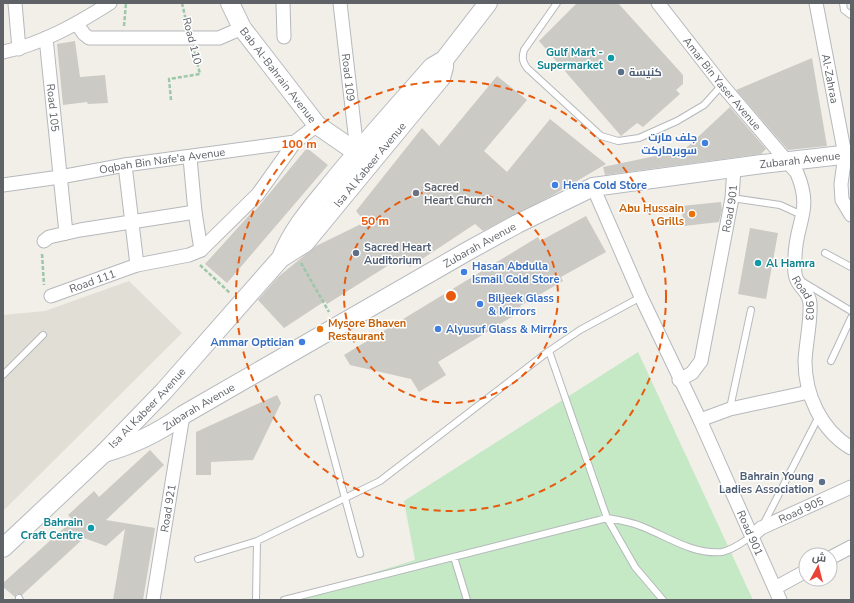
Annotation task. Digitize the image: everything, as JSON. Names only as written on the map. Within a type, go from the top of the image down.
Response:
[{"type":"street","points":[[15,3],[19,49]]},
{"type":"street","points":[[3,52],[19,49],[77,24],[110,3]]},
{"type":"street","name":"Bab Al-Bahrain Avenue","points":[[230,3],[242,28],[317,125],[357,151],[371,163]]},
{"type":"street","points":[[283,3],[284,37]]},
{"type":"street","name":"Road 109","points":[[340,3],[357,151]]},
{"type":"street","name":"Isa Al Kabeer Avenue","points":[[287,254],[287,241],[297,226],[357,151],[432,67],[444,60],[488,3]]},
{"type":"street","name":"Amar Bin Yaser Avenue","points":[[658,3],[722,85],[788,162]]},
{"type":"street","name":"Al-Zahraa","points":[[816,3],[848,155]]},
{"type":"street","points":[[77,24],[84,34],[90,38],[219,38],[242,28]]},
{"type":"street","name":"Road 105","points":[[46,38],[66,233]]},
{"type":"street","name":"Isa Al Kabeer Avenue","points":[[3,548],[104,453],[164,391],[241,302],[287,254],[305,243],[440,78],[444,67],[444,60]]},
{"type":"street","name":"Oqbah Bin Nafe'a Avenue","points":[[3,185],[60,177],[125,165],[190,158],[295,142],[317,125]]},
{"type":"street","points":[[195,253],[258,194],[295,142]]},
{"type":"street","name":"Zubarah Avenue","points":[[104,453],[126,447],[161,430],[183,415],[517,224],[593,187],[734,168],[848,155],[841,184],[842,200],[851,215]]},
{"type":"street","points":[[190,158],[195,212],[195,253]]},
{"type":"street","name":"Road 903","points":[[788,162],[797,173],[802,184],[805,205],[804,216],[796,235],[795,245],[796,278],[806,290],[810,302],[805,361],[810,392],[819,416],[830,431],[851,448]]},
{"type":"street","points":[[125,165],[131,221],[138,265]]},
{"type":"street","name":"Road 901","points":[[679,380],[692,373],[701,361],[732,198],[734,168]]},
{"type":"street","name":"Road 901","points":[[593,187],[679,380],[756,532],[780,600]]},
{"type":"street","points":[[44,240],[66,233],[131,221],[195,212]]},
{"type":"street","name":"Road 111","points":[[51,296],[138,265],[195,253]]},
{"type":"street","points":[[700,420],[730,409],[810,392]]},
{"type":"street","name":"Road 921","points":[[153,600],[183,415]]},
{"type":"street","name":"Road 905","points":[[756,532],[851,487]]},
{"type":"street","points":[[838,554],[851,547]]},
{"type":"street","points":[[775,588],[798,575]]},
{"type":"lane","points":[[557,3],[524,50],[522,57],[523,62],[527,68],[601,136],[618,141],[639,138],[656,131],[704,105],[722,85]]},
{"type":"lane","points":[[842,3],[844,10],[851,15]]},
{"type":"lane","points":[[732,198],[774,203],[804,216]]},
{"type":"lane","points":[[825,253],[851,268]]},
{"type":"lane","points":[[796,278],[851,311]]},
{"type":"lane","points":[[198,559],[257,541],[380,481],[550,351],[580,330],[641,297]]},
{"type":"lane","points":[[730,409],[734,398],[751,310]]},
{"type":"lane","points":[[830,361],[851,318]]},
{"type":"lane","points":[[3,375],[43,335]]},
{"type":"lane","points":[[550,351],[607,518],[635,567],[663,600]]},
{"type":"lane","points":[[318,398],[360,554]]},
{"type":"lane","points":[[284,600],[607,518],[642,526],[678,544],[708,551],[722,552],[736,547],[756,532],[819,416]]},
{"type":"lane","points":[[256,600],[257,541]]},
{"type":"lane","points":[[454,557],[467,600]]},
{"type":"path","points":[[123,38],[126,3]]},
{"type":"path","name":"Road 110","points":[[171,100],[169,79],[200,74],[182,3]]},
{"type":"path","points":[[44,240],[42,248],[44,290],[51,296]]},
{"type":"path","points":[[195,253],[241,302]]},
{"type":"path","points":[[287,254],[337,327]]},
{"type":"shaded area","points":[[129,281],[182,333],[3,511],[3,315],[45,311]]},
{"type":"green space","points":[[638,352],[753,600],[285,600],[415,560],[404,501]]},
{"type":"building","name":"Gulf Mart - Supermarket","points":[[577,3],[618,3],[683,75],[683,84],[676,90],[680,94],[643,127],[637,123],[621,136],[539,41]]},
{"type":"building","points":[[75,41],[80,77],[105,75],[108,103],[88,104],[87,102],[63,105],[57,44]]},
{"type":"building","points":[[812,58],[827,146],[788,150],[736,90]]},
{"type":"building","points":[[497,76],[527,100],[484,151],[507,172],[550,119],[606,164],[553,195],[483,231],[475,224],[410,267],[400,258],[327,304],[325,301],[284,328],[258,300],[278,277],[316,246],[365,222],[356,211],[422,128],[439,146]]},
{"type":"building","points":[[730,107],[766,149],[761,154],[605,175],[603,167],[684,150]]},
{"type":"building","points":[[307,148],[328,165],[227,283],[205,264],[253,211],[254,212]]},
{"type":"building","points":[[721,202],[722,210],[719,222],[684,226],[681,206]]},
{"type":"building","points":[[586,216],[606,252],[561,277],[563,281],[520,306],[523,310],[438,362],[446,375],[419,392],[411,379],[350,365],[344,355],[538,237],[540,241]]},
{"type":"building","name":"Al Hamra","points":[[750,228],[778,233],[766,299],[738,294]]},
{"type":"building","points":[[277,395],[281,403],[253,460],[211,462],[211,475],[196,475],[196,432]]},
{"type":"building","name":"Bahrain Craft Centre","points":[[150,450],[164,465],[106,520],[155,528],[143,600],[113,600],[125,529],[106,546],[84,538],[22,595],[17,594],[15,597],[3,587],[3,583],[73,520],[68,515],[94,491],[99,497]]},
{"type":"place","name":"Gulf Mart - Supermarket","points":[[611,58]]},
{"type":"place","name":"كنيسة","points":[[621,72]]},
{"type":"place","name":"جلف مارت سوبرماركت","points":[[705,143]]},
{"type":"place","name":"Hena Cold Store","points":[[555,185]]},
{"type":"place","name":"Sacred Heart Church","points":[[416,193]]},
{"type":"place","name":"Abu Hussain Grills","points":[[692,214]]},
{"type":"place","name":"Sacred Heart Auditorium","points":[[356,253]]},
{"type":"place","name":"Al Hamra","points":[[758,263]]},
{"type":"place","name":"Hasan Abdulla Ismail Cold Store","points":[[464,272]]},
{"type":"place","name":"Biljeek Glass & Mirrors","points":[[480,304]]},
{"type":"place","name":"Mysore Bhaven Restaurant","points":[[320,329]]},
{"type":"place","name":"Alyusuf Glass & Mirrors","points":[[438,329]]},
{"type":"place","name":"Ammar Optician","points":[[302,342]]},
{"type":"place","name":"Bahrain Young Ladies Association","points":[[822,482]]},
{"type":"place","name":"Bahrain Craft Centre","points":[[91,528]]}]
